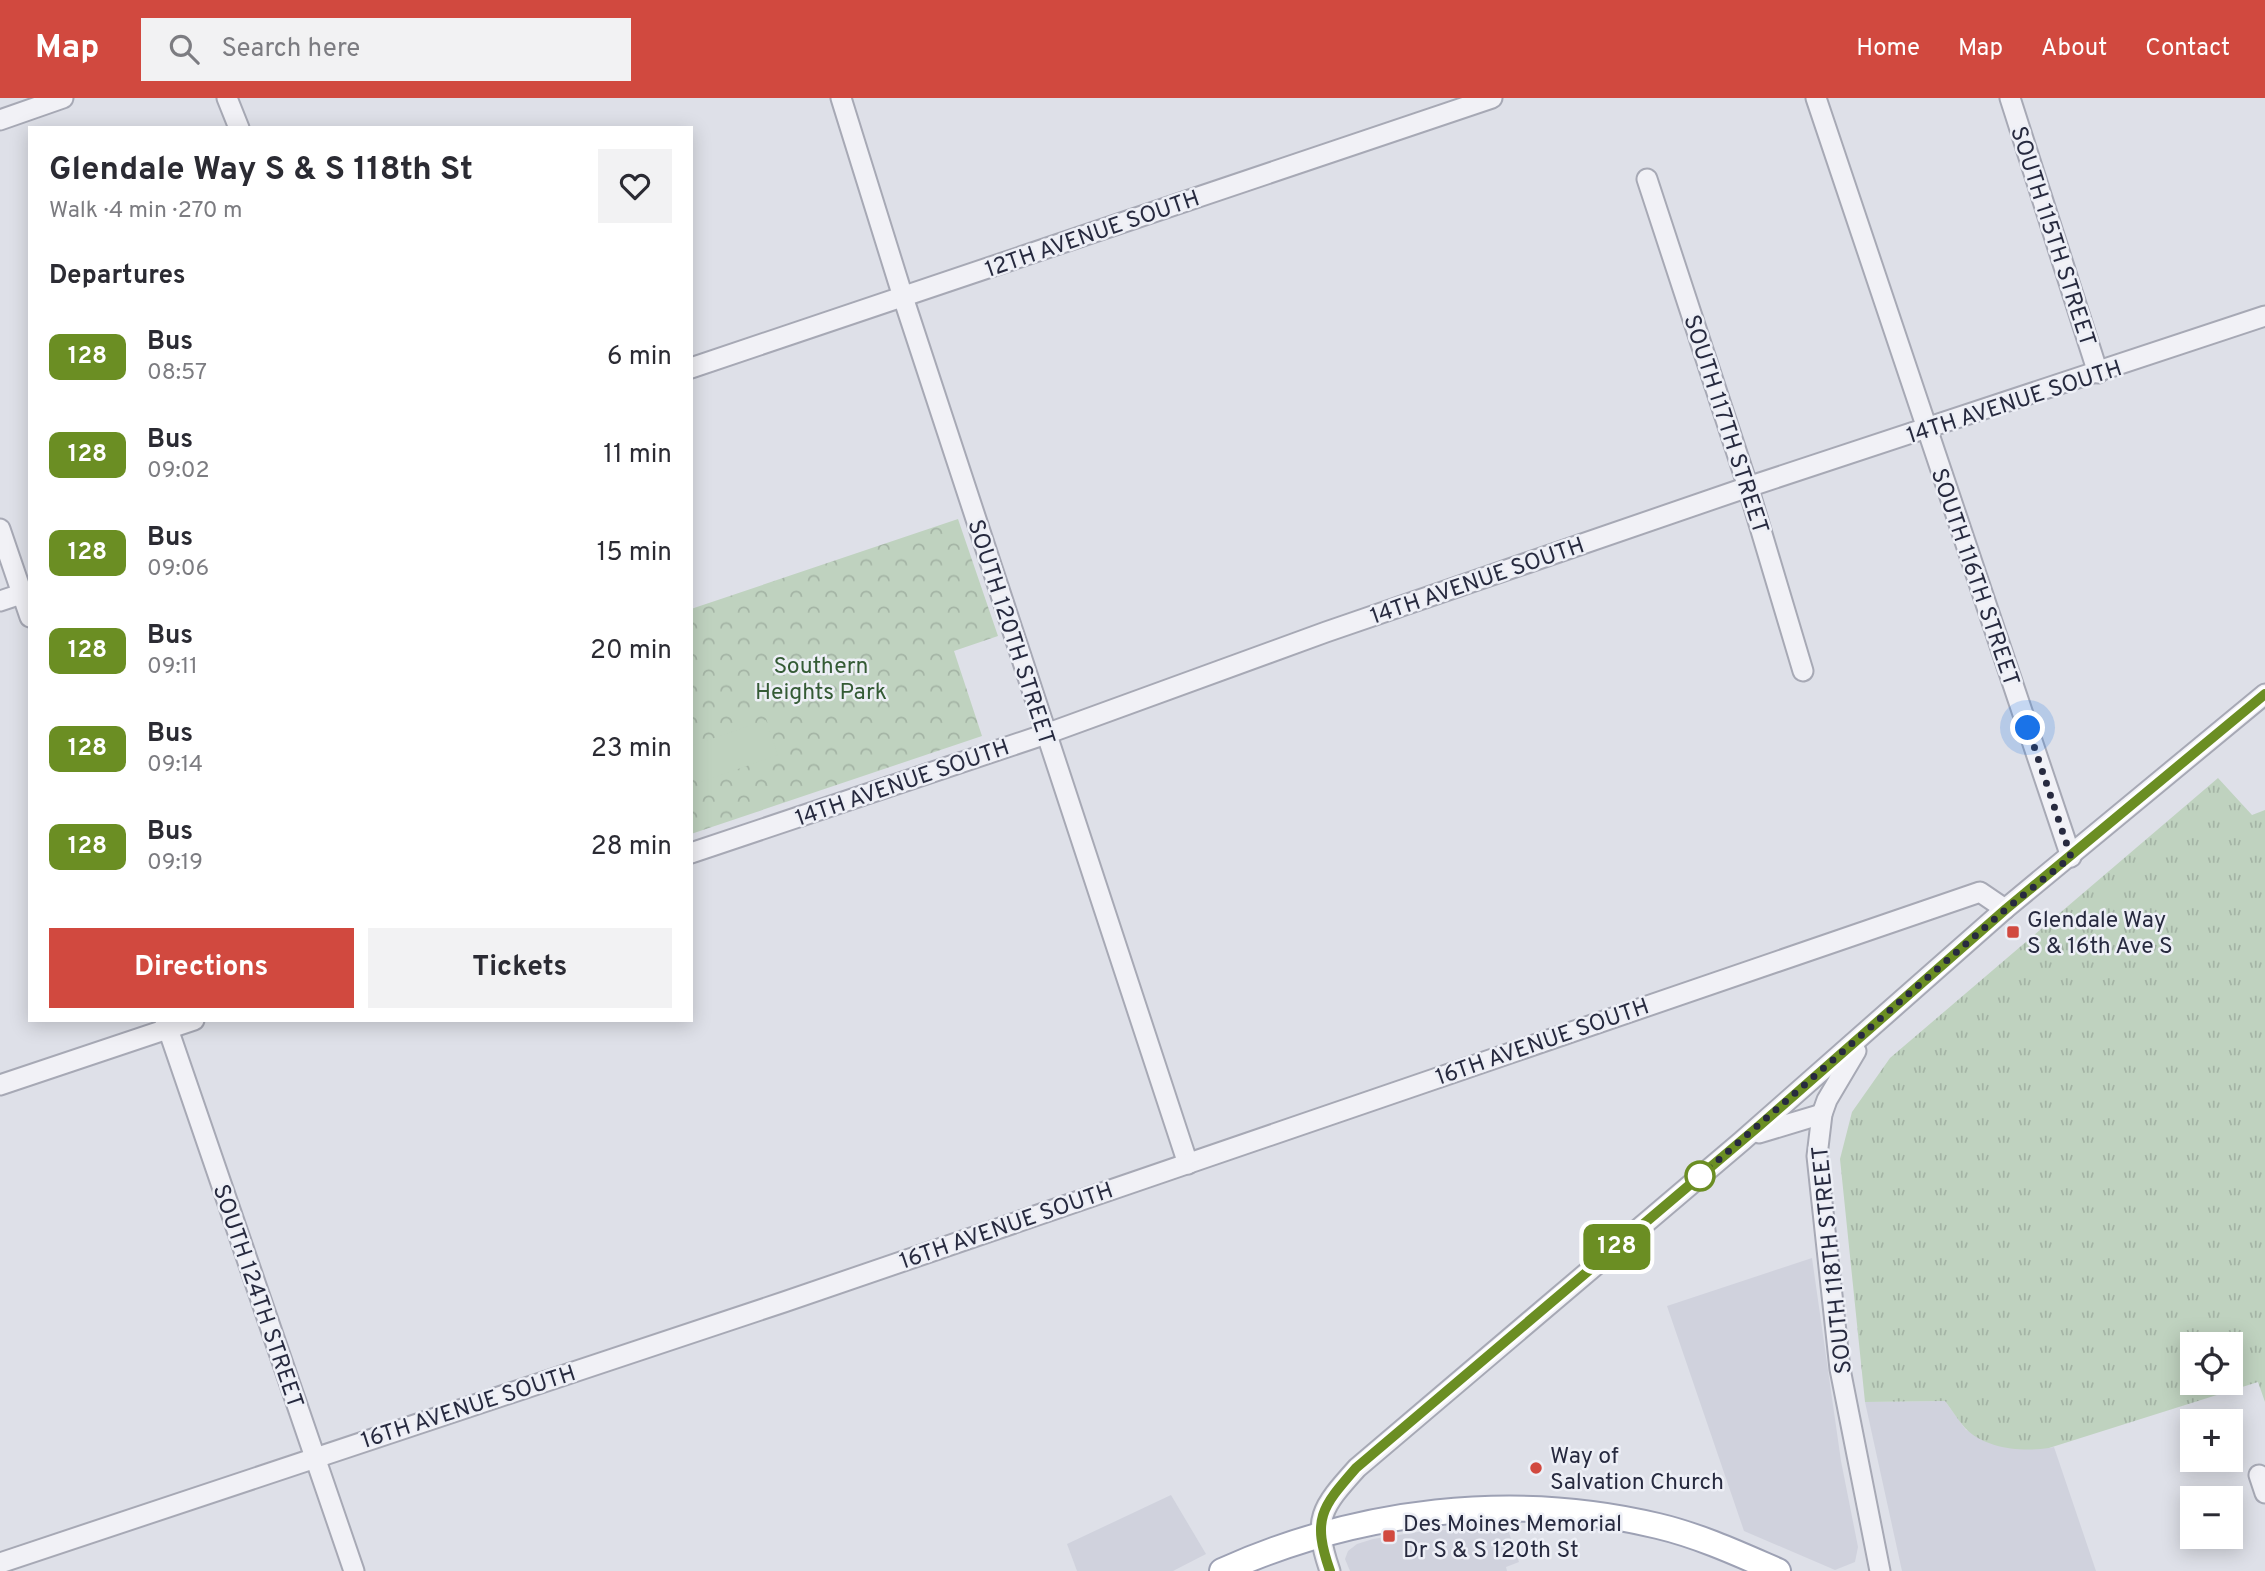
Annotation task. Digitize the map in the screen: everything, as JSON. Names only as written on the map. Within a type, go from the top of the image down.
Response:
[{"type":"main road","points":[[1222,1571],[1318,1533],[1446,1511],[1537,1509],[1618,1518],[1660,1526],[1709,1542],[1778,1571]]},
{"type":"street","points":[[0,120],[64,98]]},
{"type":"street","points":[[228,98],[238,126]]},
{"type":"street","name":"SOUTH 120TH STREET","points":[[841,98],[903,297],[1188,1164]]},
{"type":"street","name":"12TH AVENUE SOUTH","points":[[693,367],[1492,98]]},
{"type":"street","name":"SOUTH 116TH STREET","points":[[1816,98],[2071,857]]},
{"type":"street","name":"SOUTH 115TH STREET","points":[[2010,98],[2098,373]]},
{"type":"street","name":"SOUTH 117TH STREET","points":[[1647,179],[1748,487],[1802,671]]},
{"type":"street","name":"14TH AVENUE SOUTH","points":[[693,852],[1046,734],[1335,629],[1748,487],[2265,316]]},
{"type":"street","points":[[0,529],[26,592],[0,601]]},
{"type":"street","points":[[1330,1571],[1318,1533],[1321,1517],[1356,1468],[1742,1141],[2006,909],[2265,694]]},
{"type":"street","name":"16TH AVENUE SOUTH","points":[[0,1563],[313,1456],[784,1302],[1980,892],[2006,909]]},
{"type":"street","name":"SOUTH 118TH STREET","points":[[1881,1571],[1840,1369],[1817,1165],[1822,1114],[1843,1069],[1862,1042],[1902,1002]]},
{"type":"street","points":[[0,1085],[167,1025]]},
{"type":"street","name":"SOUTH 124TH STREET","points":[[167,1025],[354,1571]]},
{"type":"street","points":[[1742,1141],[1770,1127],[1822,1114]]},
{"type":"street","points":[[1865,1571],[1877,1543]]},
{"type":"shaded area","points":[[1812,1258],[1841,1461],[1858,1547],[1855,1562],[1835,1570],[1744,1531],[1667,1306]]},
{"type":"shaded area","points":[[1945,1401],[1966,1430],[2054,1447],[2096,1571],[1902,1571],[1865,1402]]},
{"type":"shaded area","points":[[1171,1495],[1206,1554],[1173,1571],[1077,1571],[1067,1544]]},
{"type":"shaded area","points":[[1507,1527],[1519,1562],[1506,1567],[1507,1571],[1350,1571],[1345,1559],[1348,1551],[1357,1544],[1373,1539],[1424,1531]]},
{"type":"green space","name":"Southern Heights Park","points":[[958,519],[998,636],[954,651],[982,736],[693,833],[693,608]]},
{"type":"green space","points":[[766,720],[778,755],[698,783],[693,769],[693,745]]},
{"type":"green space","points":[[2218,778],[2252,815],[2265,810],[2265,1402],[2258,1382],[2243,1387],[2243,1332],[2180,1332],[2180,1395],[2217,1395],[2049,1448],[2027,1450],[1983,1441],[1962,1425],[1945,1401],[1865,1402],[1840,1159],[1852,1112],[1890,1058]]},
{"type":"bus line","name":"128","points":[[1330,1571],[1318,1533],[1321,1517],[1356,1468],[1759,1126],[2006,909],[2265,694]]},
{"type":"place","name":"Glendale Way S & 16th Ave S","points":[[2013,932]]},
{"type":"place","name":"Way of Salvation Church","points":[[1536,1468]]},
{"type":"place","name":"Des Moines Memorial Dr S & S 120th St","points":[[1389,1536]]},
{"type":"route","points":[[1700,1176],[2006,909],[2071,857],[2028,728]]}]
